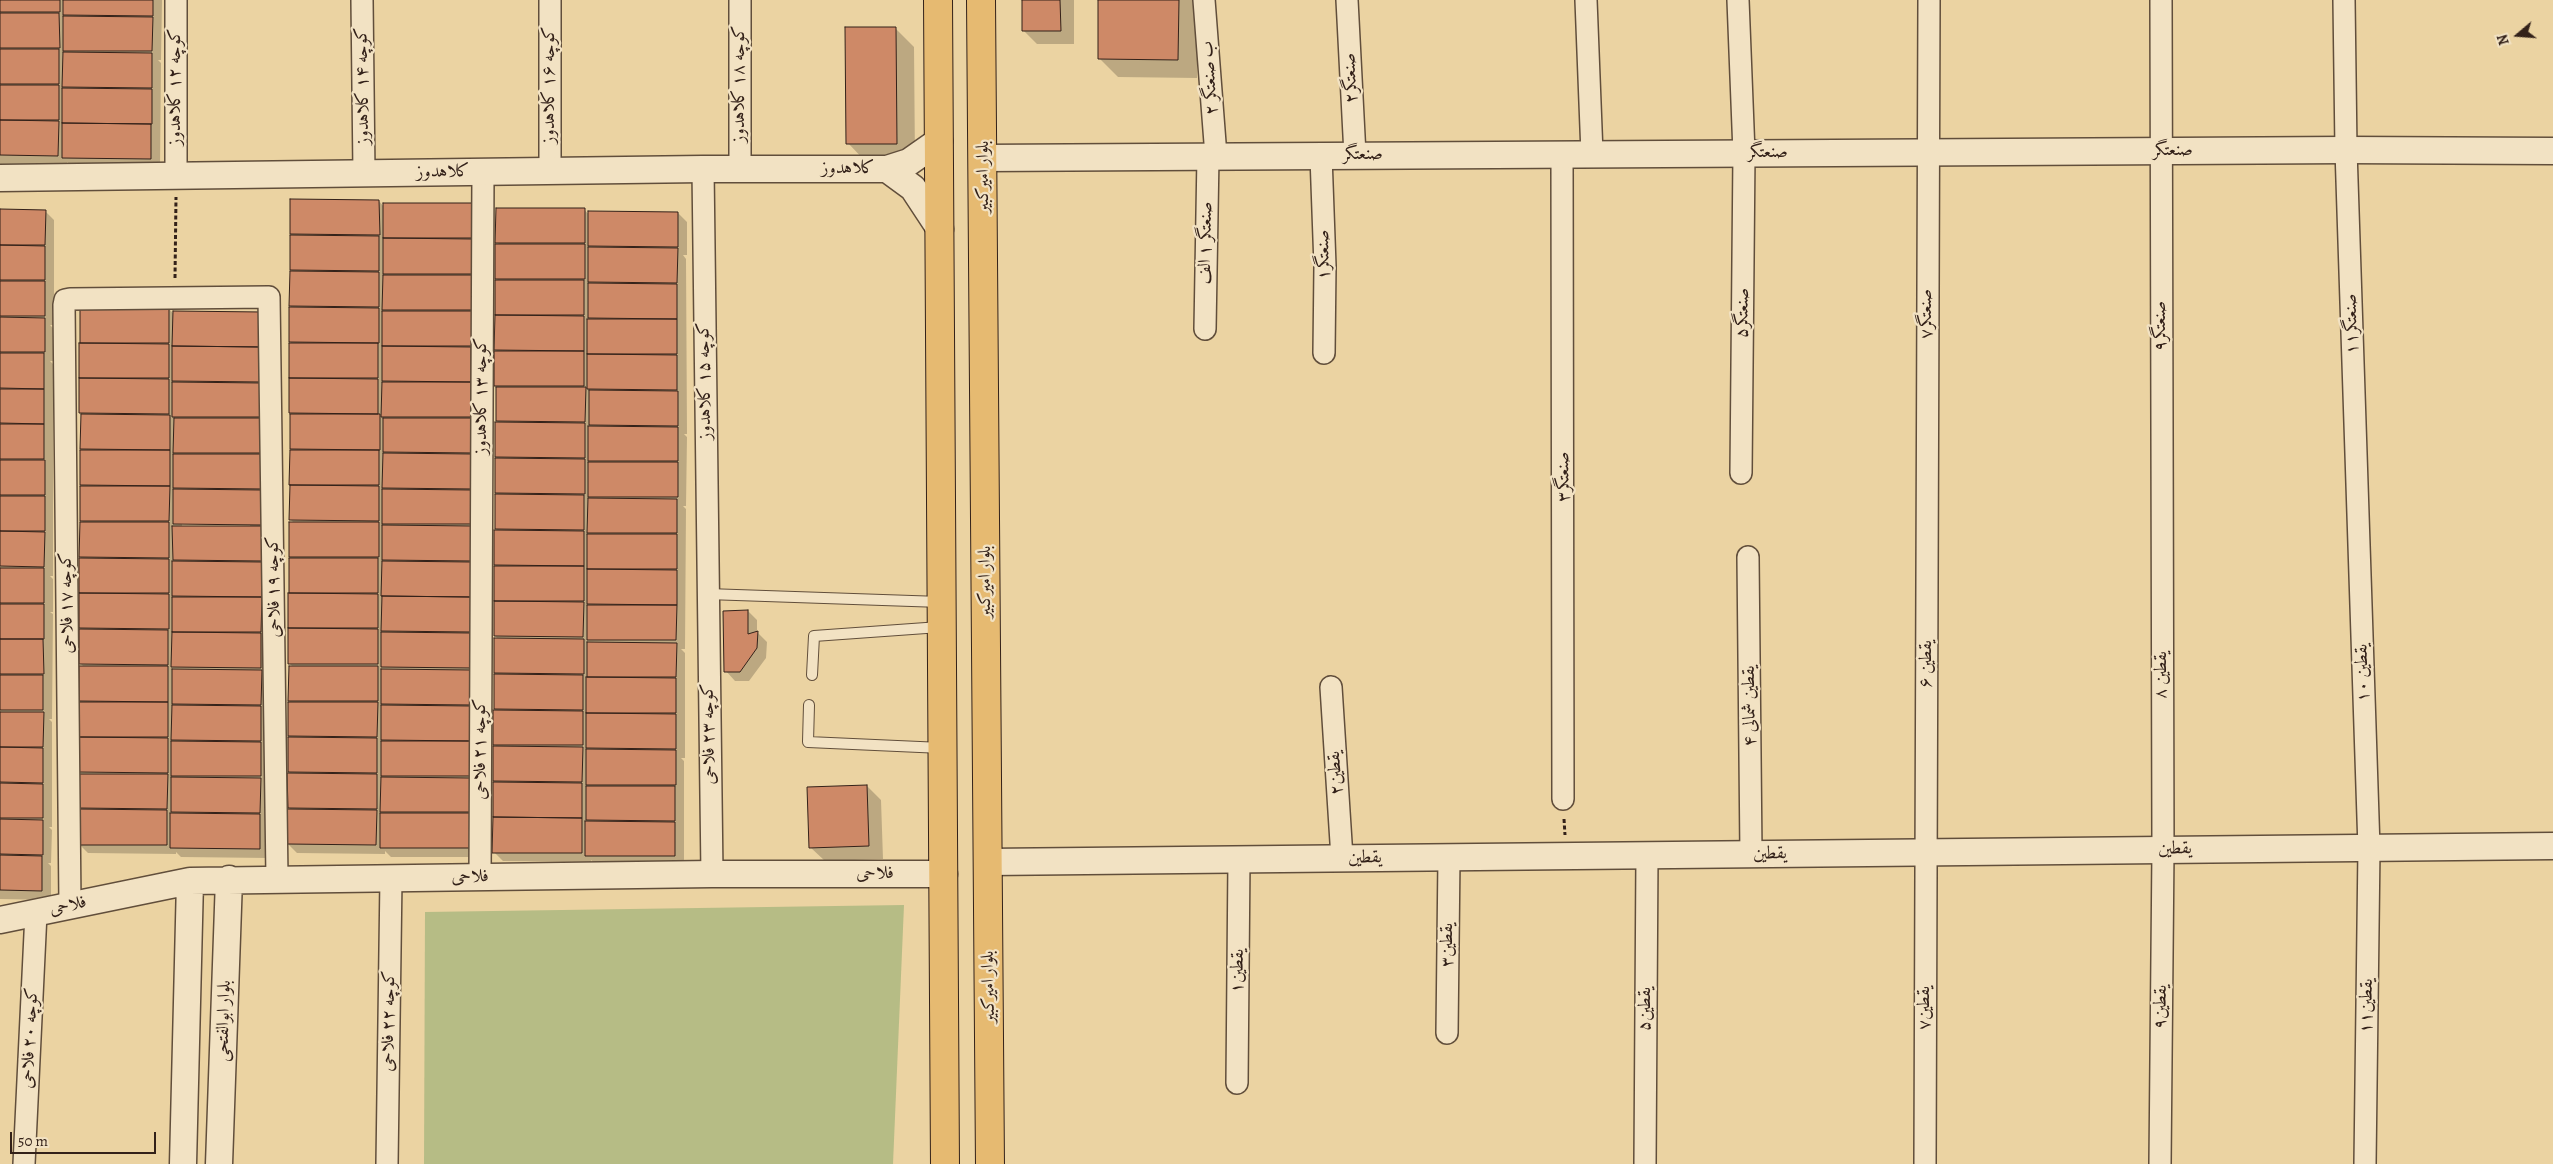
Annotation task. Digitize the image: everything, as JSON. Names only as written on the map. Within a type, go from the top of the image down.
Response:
[{"type":"main road","points":[[938,0],[944,748],[945,1164]]},
{"type":"main road","name":"بلوار امیرکبیر","points":[[981,0],[984,158],[990,1164]]},
{"type":"street","name":"کوچه ۱۲ کلاهدوز","points":[[176,0],[176,175]]},
{"type":"street","name":"کوچه ۱۴ کلاهدوز","points":[[362,0],[364,173]]},
{"type":"street","name":"کوچه ۱۶ کلاهدوز","points":[[550,0],[550,171]]},
{"type":"street","name":"کوچه ۱۸ کلاهدوز","points":[[740,0],[740,168]]},
{"type":"street","name":"۲ ب صنعتگر","points":[[1204,0],[1212,156]]},
{"type":"street","name":"صنعتگر۲","points":[[1347,0],[1355,156]]},
{"type":"street","points":[[1586,0],[1592,154]]},
{"type":"street","name":"صنعتگر۵","points":[[1738,0],[1744,153],[1741,473]]},
{"type":"street","name":"صنعتگر۷","points":[[1927,476],[1928,0]]},
{"type":"street","name":"صنعتگر۹","points":[[2161,0],[2161,500]]},
{"type":"street","name":"صنعتگر۱۱","points":[[2344,0],[2346,150],[2357,498]]},
{"type":"street","name":"کلاهدوز","points":[[0,178],[740,168],[887,169],[909,162],[939,141]]},
{"type":"street","name":"صنعتگر","points":[[984,158],[2346,150],[2553,151]]},
{"type":"street","name":"صنعتگر۳","points":[[1562,154],[1563,799]]},
{"type":"street","name":"صنعتگر ۱ الف","points":[[1205,330],[1212,156]]},
{"type":"street","name":"صنعتگر۱","points":[[1321,156],[1325,266],[1324,354]]},
{"type":"street","name":"کوچه ۱۵ کلاهدوز","points":[[703,169],[707,594]]},
{"type":"street","name":"کلاهدوز","points":[[887,169],[913,188],[940,229]]},
{"type":"street","name":"کوچه ۱۳ کلاهدوز","points":[[481,621],[483,171]]},
{"type":"street","name":"کوچه ۱۹ فلاحی","points":[[174,296],[269,297],[277,878]]},
{"type":"street","name":"کوچه ۱۷ فلاحی","points":[[70,905],[65,300],[174,296]]},
{"type":"street","name":"یقطین ۶","points":[[1926,852],[1927,476]]},
{"type":"street","name":"یقطین ۱۰","points":[[2357,498],[2369,848]]},
{"type":"street","name":"یقطین ۸","points":[[2161,500],[2163,850]]},
{"type":"street","name":"یقطین شمالی ۴","points":[[1748,557],[1751,854]]},
{"type":"street","name":"کوچه ۲۳ فلاحی","points":[[707,594],[712,874]]},
{"type":"street","name":"کوچه ۲۱ فلاحی","points":[[480,877],[481,621]]},
{"type":"street","name":"یقطین۲","points":[[1331,687],[1342,858]]},
{"type":"street","name":"یقطین","points":[[988,862],[2553,846]]},
{"type":"street","name":"یقطین۱۱","points":[[2365,1164],[2369,848]]},
{"type":"street","name":"یقطین۹","points":[[2160,1164],[2163,850]]},
{"type":"street","name":"یقطین۷","points":[[1924,1164],[1926,852]]},
{"type":"street","name":"یقطین۵","points":[[1645,1164],[1647,855]]},
{"type":"street","name":"یقطین۳","points":[[1447,1033],[1449,857]]},
{"type":"street","name":"یقطین۱","points":[[1237,1083],[1239,860]]},
{"type":"street","name":"فلاحی","points":[[0,920],[190,881],[229,879],[712,874],[944,874]]},
{"type":"street","name":"کوچه ۲۲ فلاحی","points":[[387,1164],[391,878]]},
{"type":"street","name":"بلوار ابوالفتحی","points":[[219,1164],[229,879]]},
{"type":"street","points":[[183,1164],[190,881]]},
{"type":"street","name":"کوچه ۲۰ فلاحی","points":[[24,1164],[36,913]]},
{"type":"lane","points":[[707,594],[943,614]]},
{"type":"lane","points":[[812,675],[814,636],[943,614]]},
{"type":"lane","points":[[809,705],[808,742],[944,748]]},
{"type":"path","points":[[174,296],[176,175]]},
{"type":"path","points":[[1563,799],[1565,856]]},
{"type":"green space","points":[[904,905],[893,1164],[424,1164],[425,912]]},
{"type":"building","points":[[0,0],[60,0],[60,12],[0,12]]},
{"type":"building","points":[[63,0],[153,0],[153,16],[63,15]]},
{"type":"building","points":[[1022,0],[1060,0],[1061,31],[1022,31]]},
{"type":"building","points":[[1098,0],[1179,0],[1178,60],[1098,59]]},
{"type":"building","points":[[0,13],[59,13],[60,48],[0,48]]},
{"type":"building","points":[[63,16],[153,17],[152,51],[63,51]]},
{"type":"building","points":[[845,27],[896,27],[897,144],[846,144]]},
{"type":"building","points":[[0,49],[59,49],[59,84],[0,84]]},
{"type":"building","points":[[63,52],[152,53],[152,88],[62,87]]},
{"type":"building","points":[[0,85],[59,85],[59,120],[0,120]]},
{"type":"building","points":[[62,88],[152,89],[152,124],[62,123]]},
{"type":"building","points":[[0,120],[59,121],[58,156],[0,155]]},
{"type":"building","points":[[62,123],[151,124],[151,159],[62,158]]},
{"type":"building","points":[[290,199],[379,200],[380,235],[290,234]]},
{"type":"building","points":[[383,203],[473,203],[472,238],[383,238]]},
{"type":"building","points":[[496,208],[585,208],[585,243],[495,243]]},
{"type":"building","points":[[0,209],[46,210],[45,245],[0,245]]},
{"type":"building","points":[[588,211],[678,212],[678,247],[588,246]]},
{"type":"building","points":[[290,235],[379,236],[379,271],[290,270]]},
{"type":"building","points":[[383,238],[472,239],[472,274],[383,274]]},
{"type":"building","points":[[495,244],[585,244],[585,279],[495,279]]},
{"type":"building","points":[[0,245],[45,246],[45,280],[0,280]]},
{"type":"building","points":[[588,247],[678,248],[677,283],[588,282]]},
{"type":"building","points":[[290,271],[379,272],[379,307],[289,306]]},
{"type":"building","points":[[383,275],[472,275],[472,310],[382,310]]},
{"type":"building","points":[[495,280],[584,280],[584,315],[495,315]]},
{"type":"building","points":[[0,281],[45,281],[45,316],[0,316]]},
{"type":"building","points":[[588,283],[677,284],[677,319],[588,318]]},
{"type":"building","points":[[80,307],[169,308],[169,343],[80,343]]},
{"type":"building","points":[[289,307],[379,308],[379,343],[289,342]]},
{"type":"building","points":[[173,311],[262,312],[262,347],[172,346]]},
{"type":"building","points":[[382,311],[472,311],[472,346],[382,346]]},
{"type":"building","points":[[495,315],[584,316],[584,351],[494,350]]},
{"type":"building","points":[[0,317],[45,318],[45,352],[0,352]]},
{"type":"building","points":[[587,319],[677,319],[677,354],[587,354]]},
{"type":"building","points":[[79,343],[169,344],[169,378],[79,378]]},
{"type":"building","points":[[289,343],[378,343],[378,378],[289,378]]},
{"type":"building","points":[[172,346],[262,347],[262,382],[172,381]]},
{"type":"building","points":[[382,346],[471,347],[471,382],[382,381]]},
{"type":"building","points":[[494,351],[584,351],[584,386],[494,386]]},
{"type":"building","points":[[0,353],[44,353],[44,389],[0,388]]},
{"type":"building","points":[[587,354],[677,355],[677,390],[587,389]]},
{"type":"building","points":[[79,378],[169,379],[169,414],[79,413]]},
{"type":"building","points":[[289,378],[378,379],[378,414],[289,413]]},
{"type":"building","points":[[172,382],[262,383],[261,417],[172,417]]},
{"type":"building","points":[[382,382],[471,382],[471,417],[381,417]]},
{"type":"building","points":[[496,387],[586,387],[585,422],[496,421]]},
{"type":"building","points":[[0,389],[44,389],[44,424],[0,423]]},
{"type":"building","points":[[589,390],[678,391],[678,426],[589,425]]},
{"type":"building","points":[[81,414],[170,415],[170,450],[80,449]]},
{"type":"building","points":[[290,414],[380,414],[380,450],[290,449]]},
{"type":"building","points":[[174,418],[263,418],[263,453],[173,453]]},
{"type":"building","points":[[383,418],[473,418],[473,453],[383,452]]},
{"type":"building","points":[[495,422],[585,423],[585,458],[495,457]]},
{"type":"building","points":[[0,424],[44,424],[44,459],[0,459]]},
{"type":"building","points":[[588,426],[678,427],[678,461],[588,461]]},
{"type":"building","points":[[80,450],[170,450],[170,486],[80,485]]},
{"type":"building","points":[[290,450],[379,450],[379,485],[289,485]]},
{"type":"building","points":[[383,453],[472,454],[472,489],[382,488]]},
{"type":"building","points":[[173,454],[263,454],[263,489],[173,488]]},
{"type":"building","points":[[495,458],[585,459],[585,494],[495,493]]},
{"type":"building","points":[[0,460],[45,460],[45,495],[0,495]]},
{"type":"building","points":[[588,462],[678,462],[678,497],[588,497]]},
{"type":"building","points":[[290,485],[379,486],[379,521],[289,520]]},
{"type":"building","points":[[80,486],[170,486],[169,521],[80,521]]},
{"type":"building","points":[[173,489],[262,490],[262,525],[173,524]]},
{"type":"building","points":[[382,489],[472,490],[472,524],[382,524]]},
{"type":"building","points":[[495,494],[584,495],[584,530],[495,529]]},
{"type":"building","points":[[0,496],[45,496],[45,531],[0,531]]},
{"type":"building","points":[[588,498],[677,499],[677,533],[587,533]]},
{"type":"building","points":[[80,522],[169,522],[169,558],[79,557]]},
{"type":"building","points":[[289,522],[379,522],[379,557],[289,557]]},
{"type":"building","points":[[382,525],[472,526],[472,561],[382,560]]},
{"type":"building","points":[[172,526],[262,526],[262,561],[173,560]]},
{"type":"building","points":[[494,530],[584,531],[584,566],[494,565]]},
{"type":"building","points":[[0,531],[45,532],[44,567],[0,566]]},
{"type":"building","points":[[587,534],[677,534],[677,569],[587,569]]},
{"type":"building","points":[[79,558],[169,559],[169,593],[79,593]]},
{"type":"building","points":[[289,558],[378,558],[378,593],[289,593]]},
{"type":"building","points":[[172,561],[262,562],[262,597],[172,596]]},
{"type":"building","points":[[382,561],[471,562],[471,597],[381,596]]},
{"type":"building","points":[[494,566],[584,566],[584,601],[494,601]]},
{"type":"building","points":[[0,568],[44,568],[44,603],[0,603]]},
{"type":"building","points":[[587,569],[677,570],[677,605],[587,604]]},
{"type":"building","points":[[79,593],[169,594],[169,629],[79,628]]},
{"type":"building","points":[[288,593],[378,594],[378,628],[288,628]]},
{"type":"building","points":[[382,596],[471,597],[471,632],[381,631]]},
{"type":"building","points":[[172,597],[262,597],[261,632],[172,632]]},
{"type":"building","points":[[494,601],[584,602],[583,637],[494,636]]},
{"type":"building","points":[[0,604],[44,604],[44,639],[0,639]]},
{"type":"building","points":[[587,605],[677,605],[676,640],[587,640]]},
{"type":"building","points":[[748,610],[748,634],[758,631],[757,648],[740,672],[724,672],[723,611]]},
{"type":"building","points":[[288,628],[378,629],[378,664],[288,664]]},
{"type":"building","points":[[79,629],[168,630],[168,665],[79,664]]},
{"type":"building","points":[[172,632],[261,633],[261,668],[171,667]]},
{"type":"building","points":[[381,632],[471,633],[471,668],[381,667]]},
{"type":"building","points":[[494,638],[584,639],[584,674],[494,673]]},
{"type":"building","points":[[0,639],[43,639],[44,674],[0,674]]},
{"type":"building","points":[[587,642],[677,643],[676,677],[587,677]]},
{"type":"building","points":[[79,666],[168,666],[168,702],[79,701]]},
{"type":"building","points":[[289,666],[378,666],[378,701],[288,701]]},
{"type":"building","points":[[172,669],[262,670],[261,705],[172,704]]},
{"type":"building","points":[[381,669],[471,670],[471,705],[381,704]]},
{"type":"building","points":[[494,674],[583,675],[583,710],[494,709]]},
{"type":"building","points":[[0,675],[43,675],[43,710],[0,710]]},
{"type":"building","points":[[586,677],[676,678],[676,713],[586,713]]},
{"type":"building","points":[[78,702],[168,702],[168,737],[78,737]]},
{"type":"building","points":[[288,702],[378,702],[377,737],[288,736]]},
{"type":"building","points":[[172,705],[261,706],[261,741],[171,740]]},
{"type":"building","points":[[381,705],[471,706],[470,741],[381,740]]},
{"type":"building","points":[[493,710],[583,711],[583,745],[493,745]]},
{"type":"building","points":[[0,712],[44,712],[43,747],[0,747]]},
{"type":"building","points":[[586,713],[676,714],[676,749],[586,748]]},
{"type":"building","points":[[78,737],[168,738],[168,773],[78,772]]},
{"type":"building","points":[[288,737],[377,738],[377,773],[288,772]]},
{"type":"building","points":[[171,741],[261,742],[261,776],[171,776]]},
{"type":"building","points":[[381,741],[470,741],[470,776],[381,776]]},
{"type":"building","points":[[493,746],[583,747],[582,782],[493,781]]},
{"type":"building","points":[[0,747],[43,748],[43,783],[0,782]]},
{"type":"building","points":[[586,749],[676,750],[676,785],[586,785]]},
{"type":"building","points":[[287,773],[377,774],[377,809],[288,808]]},
{"type":"building","points":[[78,774],[168,774],[167,809],[78,808]]},
{"type":"building","points":[[171,777],[261,778],[260,813],[171,812]]},
{"type":"building","points":[[381,777],[470,778],[470,812],[380,812]]},
{"type":"building","points":[[493,782],[582,783],[582,818],[493,817]]},
{"type":"building","points":[[0,783],[43,784],[43,818],[0,818]]},
{"type":"building","points":[[867,785],[869,846],[809,848],[807,787]]},
{"type":"building","points":[[586,786],[675,786],[675,821],[586,820]]},
{"type":"building","points":[[78,809],[167,810],[167,845],[77,845]]},
{"type":"building","points":[[287,809],[377,810],[376,845],[287,844]]},
{"type":"building","points":[[170,813],[260,814],[260,849],[170,848]]},
{"type":"building","points":[[380,813],[470,813],[470,848],[380,848]]},
{"type":"building","points":[[493,817],[582,818],[582,853],[492,853]]},
{"type":"building","points":[[0,819],[43,820],[43,855],[0,854]]},
{"type":"building","points":[[585,821],[675,822],[675,856],[585,856]]},
{"type":"building","points":[[0,855],[42,856],[42,891],[0,890]]}]
